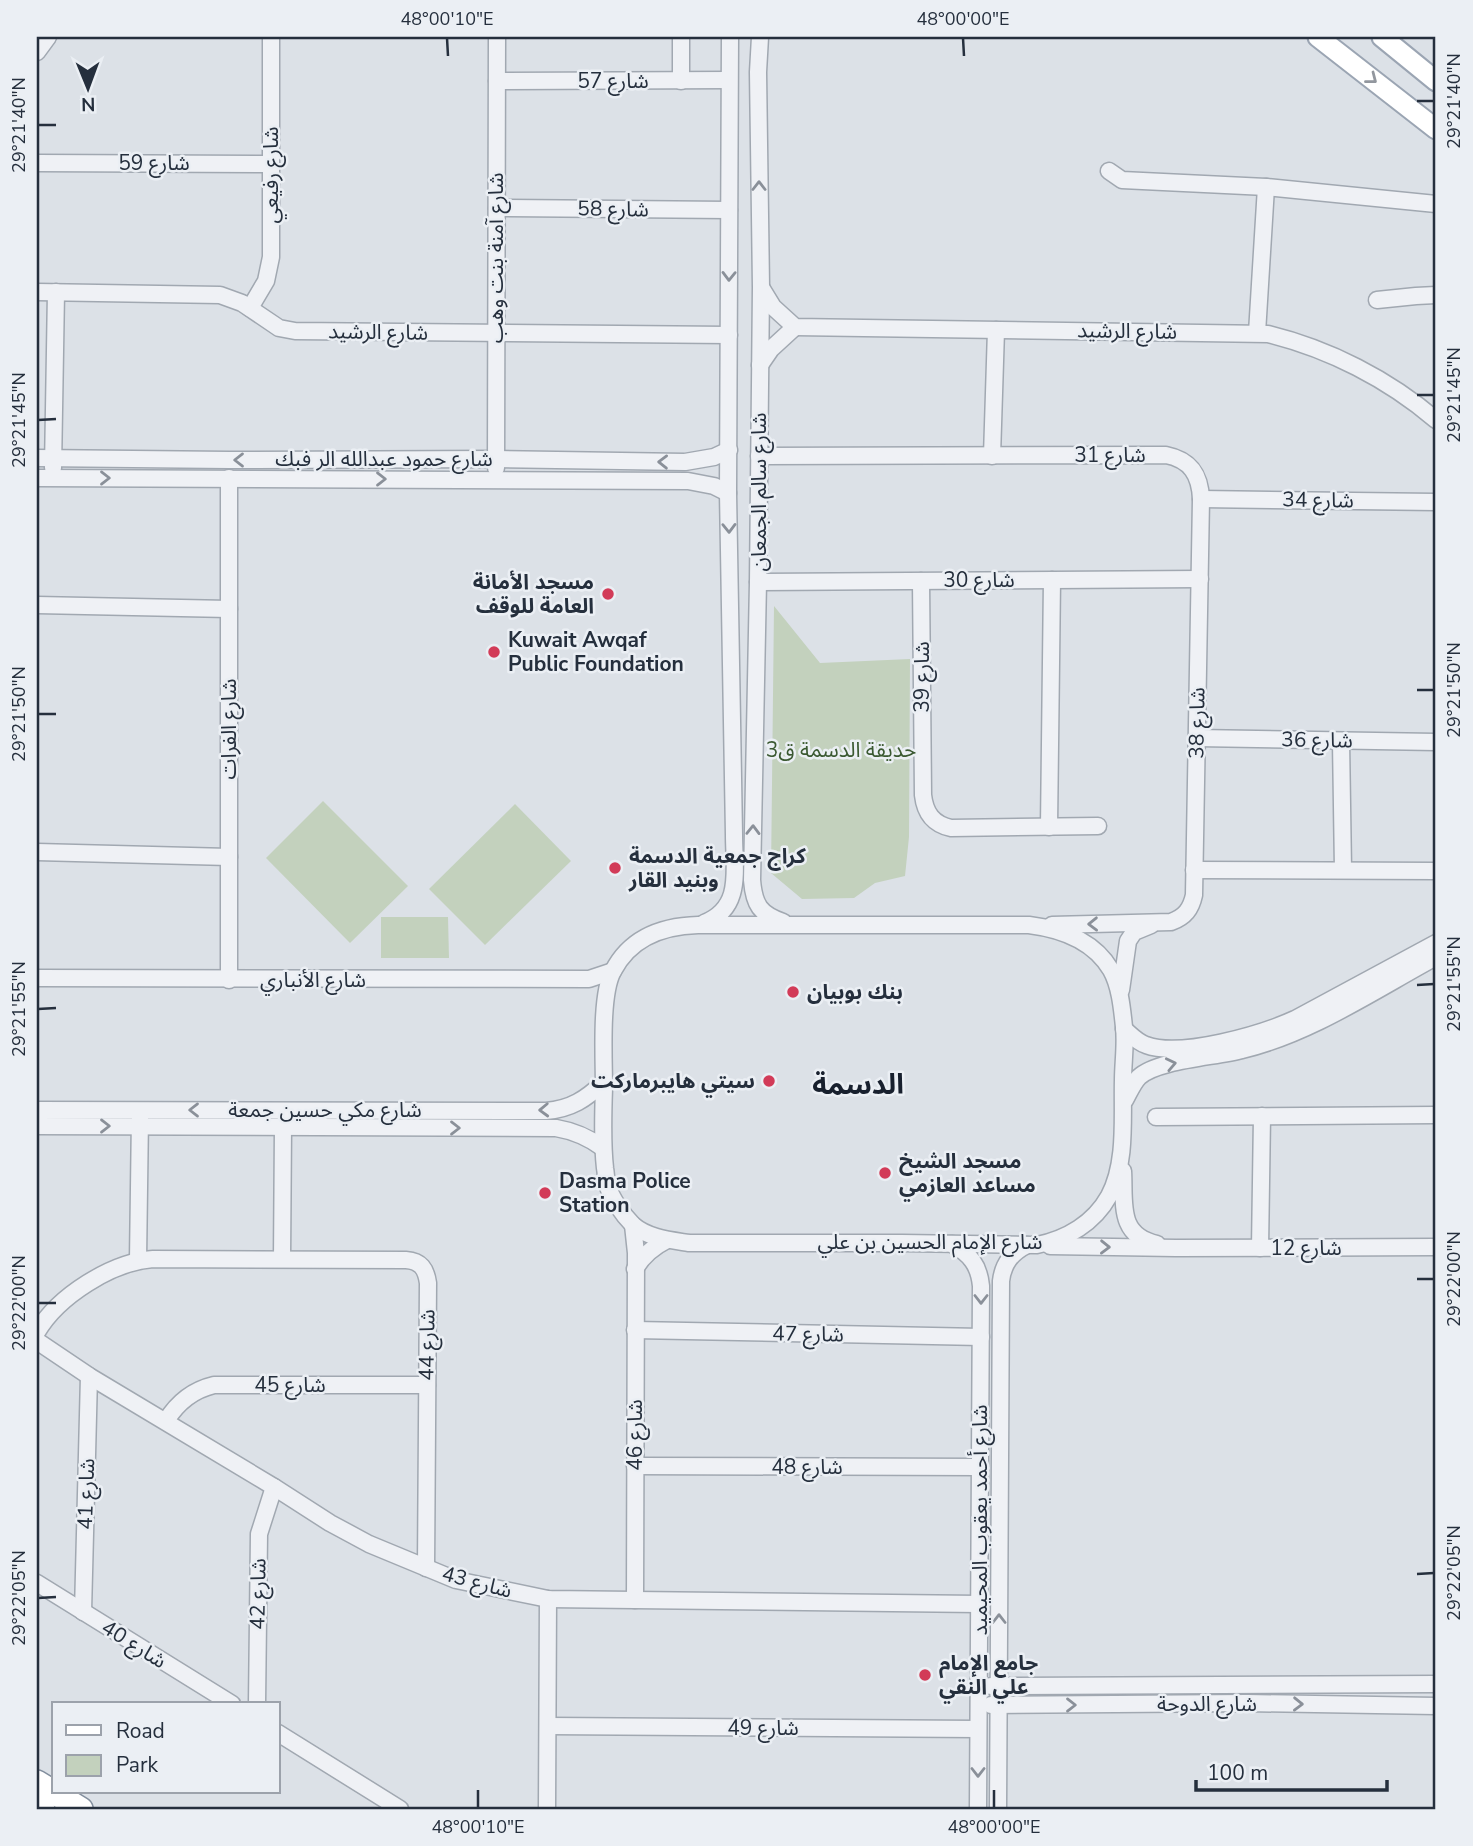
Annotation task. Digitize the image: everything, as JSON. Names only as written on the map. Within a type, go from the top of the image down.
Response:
[{"type":"highway","points":[[37,1780],[53,1797],[82,1809]]},
{"type":"highway","points":[[37,1805],[53,1797]]},
{"type":"main road","points":[[1318,37],[1436,129]]},
{"type":"main road","points":[[1382,37],[1432,76]]},
{"type":"street","points":[[37,52],[48,37]]},
{"type":"street","name":"شارع رفيعي","points":[[250,308],[270,270],[271,37]]},
{"type":"street","name":"شارع آمنة بنت وهب","points":[[496,480],[497,37]]},
{"type":"street","points":[[681,37],[681,81]]},
{"type":"street","name":"شارع سالم الجمعان","points":[[698,925],[722,913],[729,905],[733,890],[728,493],[730,37]]},
{"type":"street","name":"شارع سالم الجمعان","points":[[761,37],[758,72],[761,287],[753,867],[754,895],[758,906],[773,918],[792,925]]},
{"type":"street","name":"شارع 57","points":[[497,80],[729,80]]},
{"type":"street","name":"شارع 59","points":[[37,163],[271,164]]},
{"type":"street","points":[[1109,171],[1122,180],[1266,187],[1436,204]]},
{"type":"street","points":[[1257,333],[1266,187]]},
{"type":"street","name":"شارع 58","points":[[497,208],[729,210]]},
{"type":"street","points":[[730,237],[737,229],[747,227],[752,228],[759,236]]},
{"type":"street","points":[[760,365],[771,349],[795,327],[772,307],[761,287]]},
{"type":"street","name":"شارع الرشيد","points":[[37,292],[212,294],[236,300],[273,325],[287,330],[729,335]]},
{"type":"street","points":[[45,478],[56,292]]},
{"type":"street","points":[[1377,300],[1436,295]]},
{"type":"street","name":"شارع الرشيد","points":[[795,327],[1268,334],[1291,340],[1352,365],[1433,411]]},
{"type":"street","points":[[992,456],[996,330]]},
{"type":"street","name":"شارع حمود عبدالله الر فبك","points":[[45,458],[685,462],[714,457],[729,450]]},
{"type":"street","name":"شارع 31","points":[[759,456],[1170,456],[1186,463],[1193,470],[1199,481],[1201,499]]},
{"type":"street","name":"شارع حمود عبدالله الر فبك","points":[[45,478],[688,481],[714,486],[728,493]]},
{"type":"street","name":"شارع الفرات","points":[[229,478],[229,980]]},
{"type":"street","name":"شارع 34","points":[[1201,499],[1436,502]]},
{"type":"street","name":"شارع 38","points":[[1029,925],[1156,923],[1175,921],[1189,910],[1194,895],[1201,499]]},
{"type":"street","name":"شارع 30","points":[[758,582],[1200,579]]},
{"type":"street","points":[[1049,827],[1052,580]]},
{"type":"street","name":"شارع 39","points":[[921,581],[923,795],[927,813],[939,825],[951,828],[1098,826]]},
{"type":"street","points":[[37,605],[229,608]]},
{"type":"street","points":[[731,641],[736,649],[747,652],[757,642]]},
{"type":"street","name":"شارع 36","points":[[1197,738],[1436,742]]},
{"type":"street","points":[[1340,741],[1343,870]]},
{"type":"street","points":[[37,852],[229,858]]},
{"type":"street","points":[[1194,870],[1436,871]]},
{"type":"street","name":"شارع 38","points":[[1120,999],[1128,941],[1134,932],[1156,923]]},
{"type":"street","name":"شارع الإمام الحسين بن علي","points":[[792,925],[1029,925],[1060,931],[1093,949],[1111,970],[1117,984],[1125,1029],[1122,1151],[1115,1185],[1094,1216],[1065,1237],[1032,1245],[689,1243],[667,1240],[633,1225],[607,1185],[603,1148],[606,998],[613,971],[628,951],[648,936],[671,927],[792,925]]},
{"type":"street","points":[[1125,1029],[1143,1044],[1163,1049],[1187,1048],[1253,1034],[1295,1019],[1436,943]]},
{"type":"street","points":[[1122,1105],[1136,1081],[1150,1070],[1252,1048],[1287,1036],[1436,957]]},
{"type":"street","name":"شارع الأنباري","points":[[37,978],[589,979],[613,971]]},
{"type":"street","points":[[589,979],[606,998]]},
{"type":"street","name":"شارع مكي حسين جمعة","points":[[37,1126],[140,1118],[546,1111],[574,1105],[604,1082]]},
{"type":"street","name":"شارع مكي حسين جمعة","points":[[37,1110],[283,1127],[556,1128],[581,1134],[603,1148]]},
{"type":"street","points":[[1156,1117],[1436,1115]]},
{"type":"street","points":[[1260,1248],[1262,1116]]},
{"type":"street","points":[[138,1260],[140,1118]]},
{"type":"street","points":[[282,1259],[283,1127]]},
{"type":"street","name":"شارع 12","points":[[1122,1151],[1129,1227],[1145,1240],[1176,1248]]},
{"type":"street","name":"شارع 46","points":[[633,1225],[636,1239],[635,1600]]},
{"type":"street","points":[[635,1269],[649,1251],[667,1240]]},
{"type":"street","name":"شارع أحمد يعقوب المحيميد","points":[[952,1244],[971,1257],[979,1271],[981,1286],[978,1809]]},
{"type":"street","name":"شارع 12","points":[[1032,1245],[1176,1248],[1436,1247]]},
{"type":"street","name":"شارع أحمد يعقوب المحيميد","points":[[998,1809],[1000,1281],[1009,1258],[1018,1250],[1032,1245]]},
{"type":"street","name":"شارع 44","points":[[37,1332],[47,1317],[71,1295],[114,1268],[138,1260],[413,1260],[422,1266],[428,1283],[426,1568]]},
{"type":"street","name":"شارع 47","points":[[635,1331],[981,1336]]},
{"type":"street","name":"شارع 43","points":[[37,1341],[89,1376],[330,1523],[369,1544],[456,1580],[548,1599],[979,1604]]},
{"type":"street","name":"شارع 41","points":[[83,1612],[89,1376]]},
{"type":"street","name":"شارع 45","points":[[166,1421],[188,1397],[214,1385],[427,1385]]},
{"type":"street","name":"شارع 48","points":[[635,1466],[979,1466]]},
{"type":"street","name":"شارع 42","points":[[257,1702],[259,1534],[274,1487]]},
{"type":"street","name":"شارع 40","points":[[37,1583],[229,1702]]},
{"type":"street","points":[[547,1809],[548,1599]]},
{"type":"street","name":"شارع الدوحة","points":[[978,1686],[1436,1684]]},
{"type":"street","name":"شارع الدوحة","points":[[978,1705],[1247,1703],[1436,1706]]},
{"type":"street","name":"شارع 49","points":[[548,1726],[978,1729]]},
{"type":"street","points":[[280,1734],[400,1809]]},
{"type":"green space","name":"حديقة الدسمة ق3","points":[[774,606],[820,663],[910,659],[909,837],[905,876],[875,883],[854,898],[802,899],[771,873]]},
{"type":"green space","points":[[323,801],[408,886],[350,943],[266,858]]},
{"type":"green space","points":[[515,804],[571,861],[485,945],[429,889]]},
{"type":"green space","points":[[381,917],[448,917],[449,958],[381,958]]},
{"type":"place","name":"مسجد الأمانة العامة للوقف","points":[[608,594]]},
{"type":"place","name":"Kuwait Awqaf Public Foundation","points":[[494,652]]},
{"type":"place","name":"كراج جمعية الدسمة وبنيد القار","points":[[615,868]]},
{"type":"place","name":"بنك بوبيان","points":[[793,992]]},
{"type":"place","name":"سيتي هايبرماركت","points":[[769,1081]]},
{"type":"place","name":"مسجد الشيخ مساعد العازمي","points":[[885,1173]]},
{"type":"place","name":"Dasma Police Station","points":[[545,1193]]},
{"type":"place","name":"جامع الإمام علي النقي","points":[[925,1675]]},
{"type":"district","name":"الدسمة","points":[[858,1084]]}]
